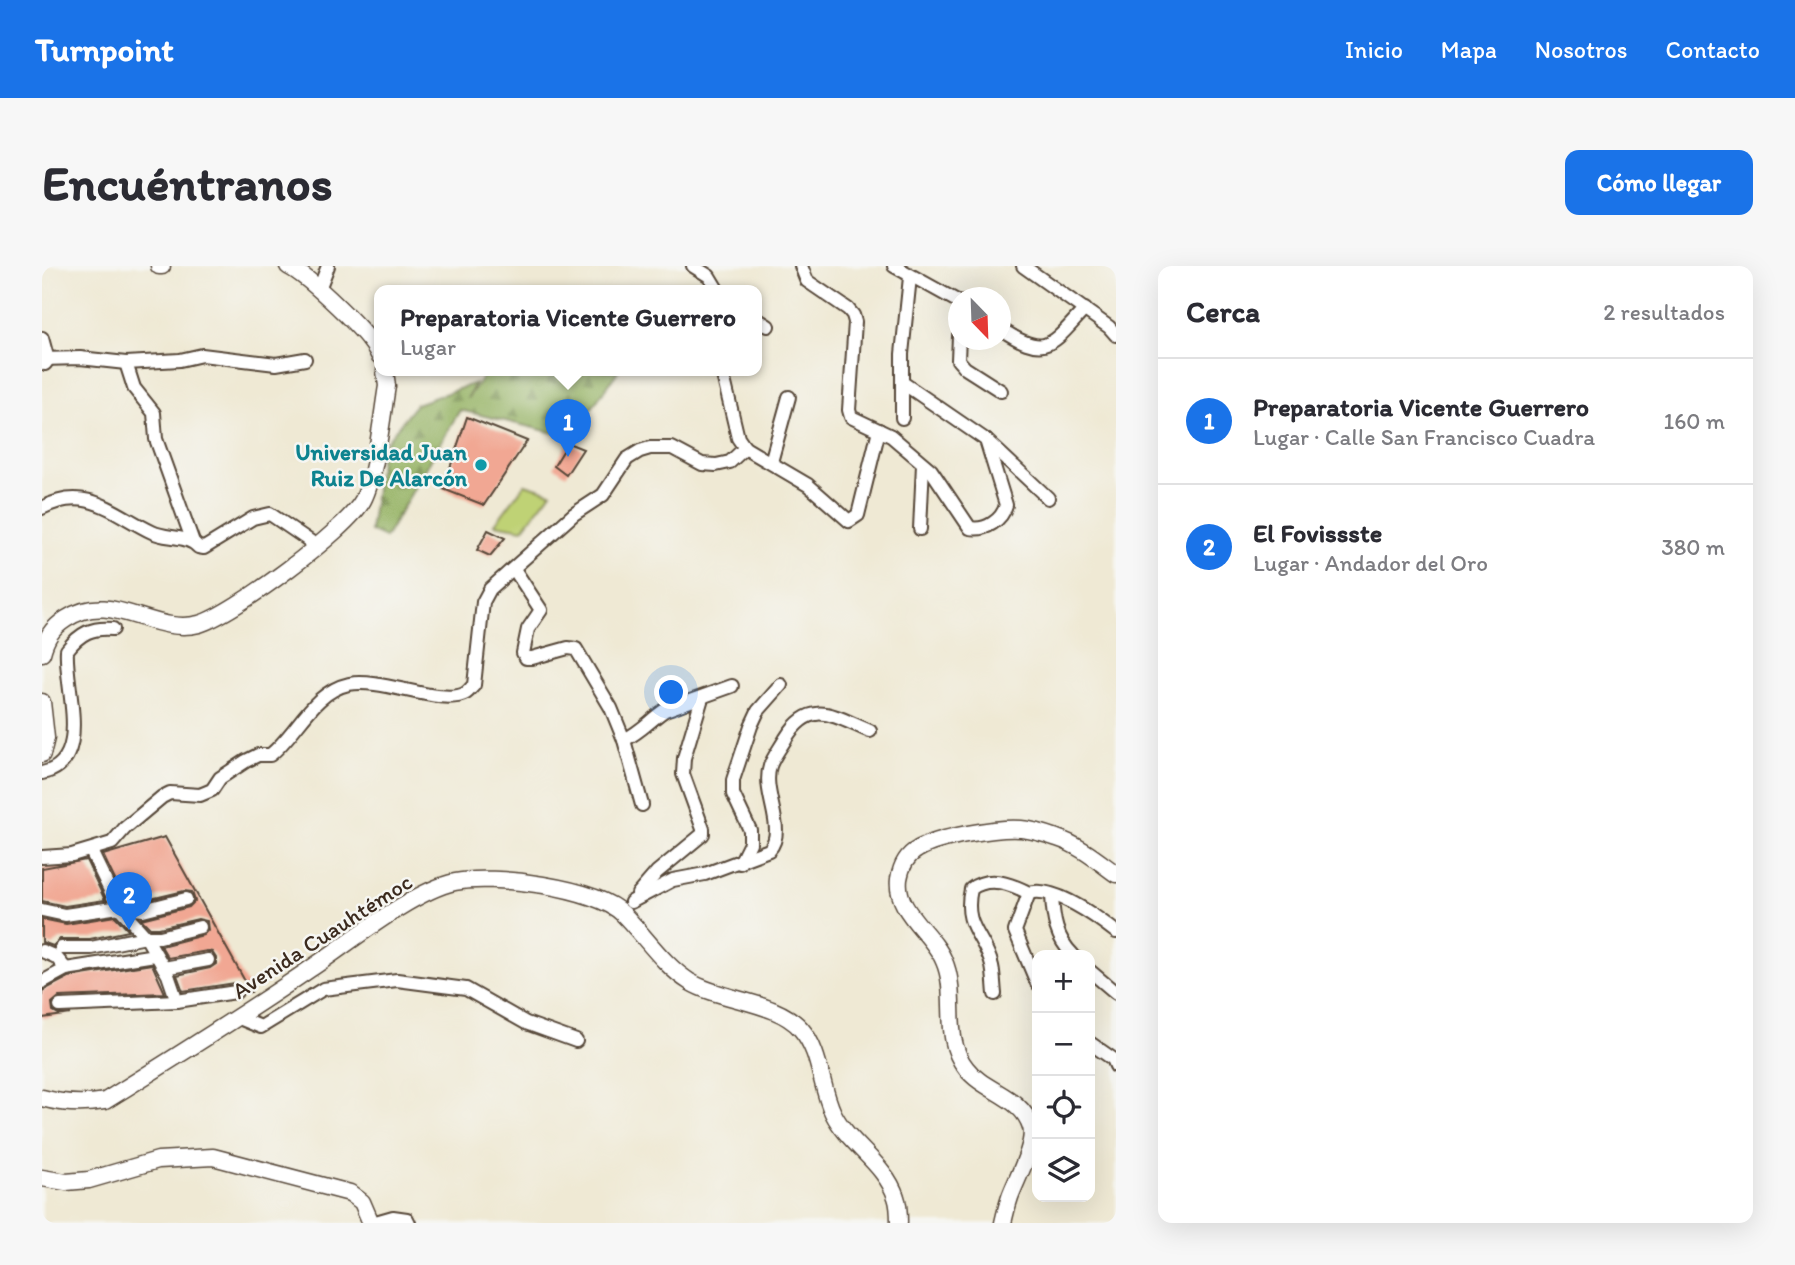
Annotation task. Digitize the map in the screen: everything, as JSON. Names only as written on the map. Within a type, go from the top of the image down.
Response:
[{"type":"main road","points":[[288,266],[319,289],[374,344]]},
{"type":"main road","points":[[42,653],[46,639],[57,625],[75,613],[89,608],[114,609],[172,625],[198,624],[223,614],[317,546],[354,514],[364,498],[371,476],[387,386],[386,376]]},
{"type":"main road","points":[[42,702],[46,738],[42,754]]},
{"type":"main road","points":[[1003,1223],[1008,1202],[1032,1140],[1031,1129],[1018,1106],[987,1087],[966,1069],[957,1053],[952,1031],[950,976],[944,958],[902,900],[899,883],[902,866],[916,850],[932,842],[998,829],[1023,829],[1059,838],[1116,874]]},
{"type":"main road","name":"Avenida Cuauhtémoc","points":[[42,1098],[62,1104],[86,1105],[105,1101],[239,1017],[415,898],[453,882],[490,878],[579,892],[626,907],[669,964],[689,981],[714,993],[776,1012],[802,1030],[813,1048],[833,1112],[891,1183],[898,1200],[899,1223]]},
{"type":"main road","points":[[42,1178],[66,1182],[89,1180],[158,1160],[213,1157],[350,1193],[362,1202],[371,1223]]},
{"type":"street","points":[[319,289],[328,266]]},
{"type":"street","points":[[693,266],[718,285]]},
{"type":"street","points":[[801,266],[807,281],[853,315],[850,417],[891,436],[923,464],[939,480],[970,528],[985,527],[1004,513],[1006,505],[986,440]]},
{"type":"street","points":[[894,266],[948,297]]},
{"type":"street","points":[[1023,266],[1085,309],[1116,335]]},
{"type":"street","points":[[709,276],[714,285]]},
{"type":"street","points":[[902,418],[902,354],[910,277]]},
{"type":"street","points":[[1011,335],[1037,347],[1046,346],[1055,341],[1085,309]]},
{"type":"street","points":[[42,338],[44,362],[80,358],[126,363],[180,360],[202,355],[276,364],[305,359]]},
{"type":"street","points":[[958,350],[958,360],[965,368],[1001,391]]},
{"type":"street","points":[[126,363],[134,388],[154,414],[156,439],[193,542],[198,547],[211,545],[253,518],[270,514],[317,546]]},
{"type":"street","points":[[723,376],[738,438],[745,448],[808,485],[849,521],[858,515],[879,430]]},
{"type":"street","points":[[903,383],[986,440],[1048,498]]},
{"type":"street","points":[[771,462],[789,397]]},
{"type":"street","points":[[42,857],[72,855],[112,843],[125,828],[162,797],[170,793],[200,795],[212,790],[220,778],[246,761],[258,755],[270,755],[306,714],[341,687],[350,684],[383,684],[439,695],[466,693],[474,685],[483,603],[499,579],[514,569],[574,514],[603,495],[627,459],[650,448],[672,448],[702,464],[716,465],[730,462],[745,448]]},
{"type":"street","points":[[920,529],[923,464]]},
{"type":"street","points":[[42,508],[64,499],[79,498],[119,512],[154,533],[193,542]]},
{"type":"street","points":[[514,569],[541,610],[528,629],[523,653],[526,658],[532,658],[568,648],[576,649],[611,708],[624,740],[642,805]]},
{"type":"street","points":[[42,773],[57,767],[65,760],[72,744],[67,650],[79,636],[89,631],[99,628],[113,629]]},
{"type":"street","points":[[740,863],[750,843],[750,830],[733,794],[733,780],[754,718],[781,685]]},
{"type":"street","points":[[624,740],[644,729],[666,709],[732,686]]},
{"type":"street","points":[[626,907],[657,872],[703,834],[704,829],[683,774],[684,758],[702,698]]},
{"type":"street","points":[[626,907],[673,880],[705,874],[769,850],[775,843],[777,829],[768,779],[770,766],[794,726],[808,714],[829,714],[870,731]]},
{"type":"street","points":[[90,851],[119,907],[146,937],[164,968],[177,1001]]},
{"type":"street","points":[[995,994],[992,965],[971,925],[968,900],[971,888],[978,883],[1006,882],[1029,893],[1036,891],[1052,895],[1076,905],[1116,932]]},
{"type":"street","points":[[1029,893],[1015,931],[1032,971]]},
{"type":"street","points":[[1052,895],[1055,926],[1060,939],[1069,950]]},
{"type":"street","points":[[42,910],[65,915],[119,907],[143,910],[186,899]]},
{"type":"street","points":[[61,948],[91,948],[146,937],[160,937],[200,927]]},
{"type":"street","points":[[42,951],[56,957],[66,969]]},
{"type":"street","points":[[42,982],[66,969],[155,955]]},
{"type":"street","points":[[164,968],[208,960]]},
{"type":"street","points":[[1095,975],[1116,993]]},
{"type":"street","points":[[239,1017],[261,1027],[323,989],[397,980],[466,989],[526,1023],[576,1041]]},
{"type":"street","points":[[60,1006],[177,1001],[236,992]]},
{"type":"street","points":[[1095,1047],[1112,1059],[1116,1066]]},
{"type":"street","points":[[371,1223],[393,1217],[407,1220],[409,1223]]},
{"type":"green space","points":[[483,376],[614,376],[571,437],[460,410],[385,538],[370,531],[382,447],[416,404],[475,383],[467,399]]},
{"type":"green space","points":[[525,484],[551,492],[523,529],[495,524]]},
{"type":"building","name":"Universidad Juan Ruiz De Alarcón","points":[[467,417],[527,441],[484,505],[443,489]]},
{"type":"building","points":[[568,443],[583,449],[566,475],[554,466]]},
{"type":"building","points":[[488,530],[505,538],[490,556],[477,550]]},
{"type":"building","points":[[165,837],[251,992],[245,993],[242,986],[235,983],[183,991],[177,975],[210,968],[216,964],[216,958],[212,952],[207,951],[168,958],[161,946],[203,935],[208,930],[207,921],[198,919],[150,928],[141,919],[189,907],[195,901],[192,892],[184,891],[142,901],[124,899],[103,855]]},
{"type":"building","points":[[86,860],[105,900],[65,906],[42,901],[42,868]]},
{"type":"building","points":[[115,916],[129,931],[90,939],[60,939],[53,946],[42,942],[42,919],[66,924]]},
{"type":"building","points":[[152,964],[165,993],[59,997],[52,1003],[53,1011],[60,1015],[71,1014],[42,1018],[42,991],[69,977]]},
{"type":"place","name":"Preparatoria Vicente Guerrero","points":[[568,457]]},
{"type":"place","name":"Universidad Juan Ruiz De Alarcón","points":[[481,465]]},
{"type":"place","name":"El Fovissste","points":[[129,930]]}]
